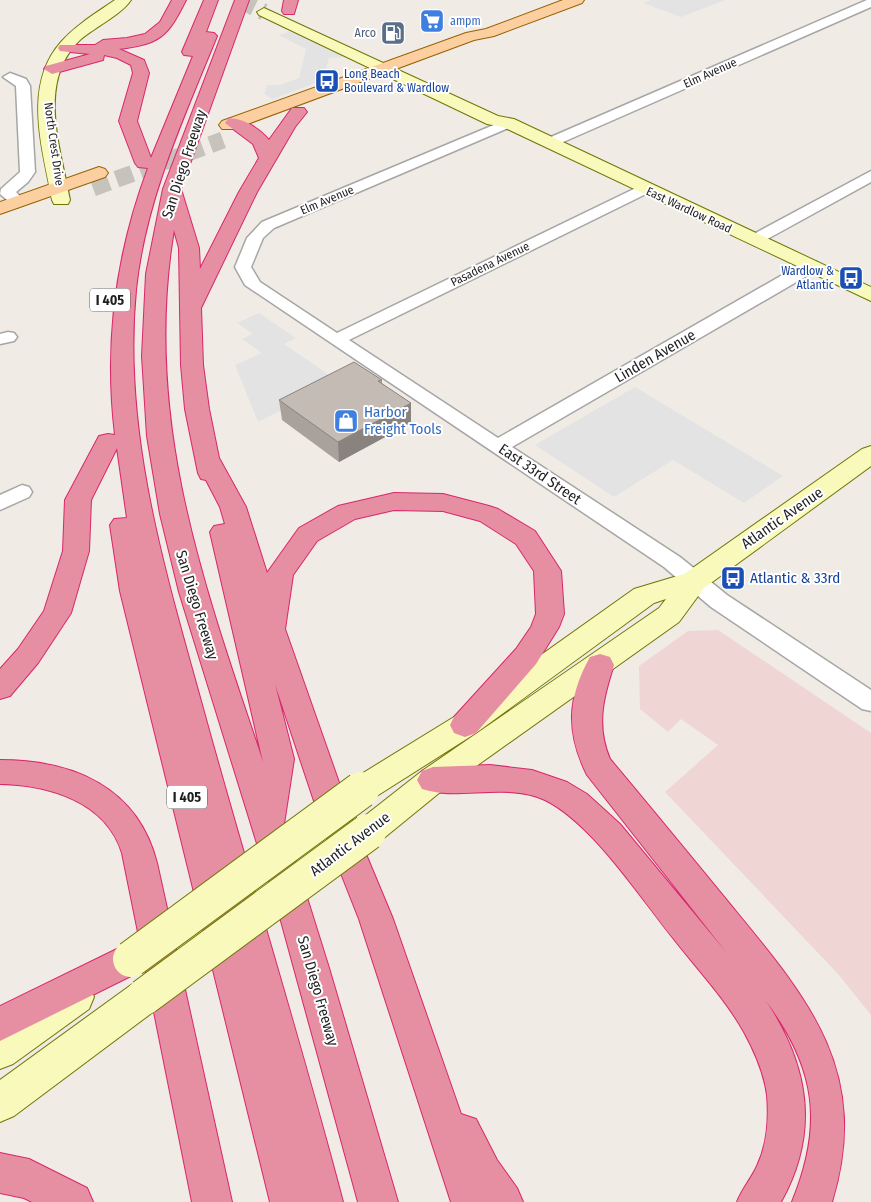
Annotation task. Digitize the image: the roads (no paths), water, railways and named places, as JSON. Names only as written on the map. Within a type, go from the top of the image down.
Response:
[{"type":"highway","points":[[52,69],[93,57],[128,50],[162,28],[179,0]]},
{"type":"highway","name":"I 405","points":[[211,0],[144,163],[122,232],[112,285],[106,362],[108,441],[134,591],[290,1202]]},
{"type":"highway","points":[[224,0],[146,195],[134,243],[123,323],[125,425],[143,538],[218,824],[304,1124],[323,1202]]},
{"type":"highway","points":[[230,0],[162,171],[173,188],[189,248],[190,310],[196,400],[206,456],[279,759],[268,825]]},
{"type":"highway","name":"San Diego Freeway","points":[[242,0],[173,188],[159,246],[152,316],[153,384],[166,481],[180,546],[202,627],[297,916],[378,1202]]},
{"type":"highway","points":[[90,26],[94,34],[128,50],[138,62],[141,73],[128,121],[144,163]]},
{"type":"highway","points":[[68,46],[128,50]]},
{"type":"highway","points":[[190,310],[213,266],[232,222],[287,125],[298,112]]},
{"type":"highway","points":[[233,130],[264,144],[268,159]]},
{"type":"highway","points":[[0,688],[28,656],[57,613],[76,551],[78,500],[108,441]]},
{"type":"highway","points":[[206,456],[233,507],[272,632],[340,828],[376,919],[471,1202]]},
{"type":"highway","points":[[272,632],[281,571],[299,544],[313,532],[340,516],[371,505],[408,500],[461,505],[494,518],[522,536],[534,548],[544,565],[550,581],[550,616],[539,640],[465,725]]},
{"type":"highway","points":[[600,665],[585,704],[584,721],[590,749],[598,766],[780,992],[800,1021],[815,1049],[829,1098],[830,1127],[827,1159],[812,1202]]},
{"type":"highway","points":[[227,702],[212,749],[339,1202]]},
{"type":"highway","points":[[0,772],[39,774],[73,784],[101,800],[113,810],[131,834],[143,874],[212,1202]]},
{"type":"highway","points":[[433,780],[511,779],[548,788],[576,803],[608,834],[744,1000],[774,1048],[787,1096],[788,1124],[782,1152],[774,1177],[757,1202]]},
{"type":"highway","points":[[0,1024],[131,958]]},
{"type":"highway","points":[[411,1027],[444,1089],[467,1146],[503,1202]]},
{"type":"highway","points":[[0,1173],[29,1179],[73,1202]]},
{"type":"main road","name":"North Crest Drive","points":[[60,194],[47,105],[48,86],[52,69],[68,46],[124,0]]},
{"type":"main road","points":[[233,130],[298,112],[471,36],[489,33],[577,0]]},
{"type":"main road","name":"East Wardlow Road","points":[[395,69],[290,6],[266,7],[395,69],[493,120],[508,123],[871,296]]},
{"type":"main road","points":[[233,130],[395,69]]},
{"type":"main road","points":[[0,222],[60,194],[96,181]]},
{"type":"main road","points":[[9,205],[60,194]]},
{"type":"main road","name":"Atlantic Avenue","points":[[0,1103],[368,832],[433,780],[669,615],[694,581],[871,454]]},
{"type":"main road","name":"Atlantic Avenue","points":[[0,1051],[361,790],[465,725],[644,596],[694,581]]},
{"type":"street","name":"Elm Avenue","points":[[549,143],[871,2]]},
{"type":"street","points":[[9,205],[6,192],[23,179],[28,172],[23,86],[21,82],[10,77]]},
{"type":"street","name":"Elm Avenue","points":[[258,231],[268,225],[508,123]]},
{"type":"street","points":[[754,240],[871,176]]},
{"type":"street","name":"Pasadena Avenue","points":[[336,340],[644,189]]},
{"type":"street","name":"East 33rd Street","points":[[258,231],[244,267],[253,285],[672,562],[719,601],[871,702]]},
{"type":"street","name":"Linden Avenue","points":[[499,446],[811,266]]},
{"type":"street","points":[[0,503],[22,492]]},
{"type":"tunnel","points":[[239,0],[264,12]]},
{"type":"tunnel","points":[[93,188],[223,140]]},
{"type":"place","name":"ampm","points":[[432,21]]},
{"type":"place","name":"Arco","points":[[393,33]]},
{"type":"place","name":"Long Beach Boulevard & Wardlow","points":[[327,81]]},
{"type":"place","name":"Wardlow & Atlantic","points":[[851,278]]},
{"type":"place","name":"Harbor Freight Tools","points":[[346,421]]},
{"type":"place","name":"Atlantic & 33rd","points":[[733,578]]}]
